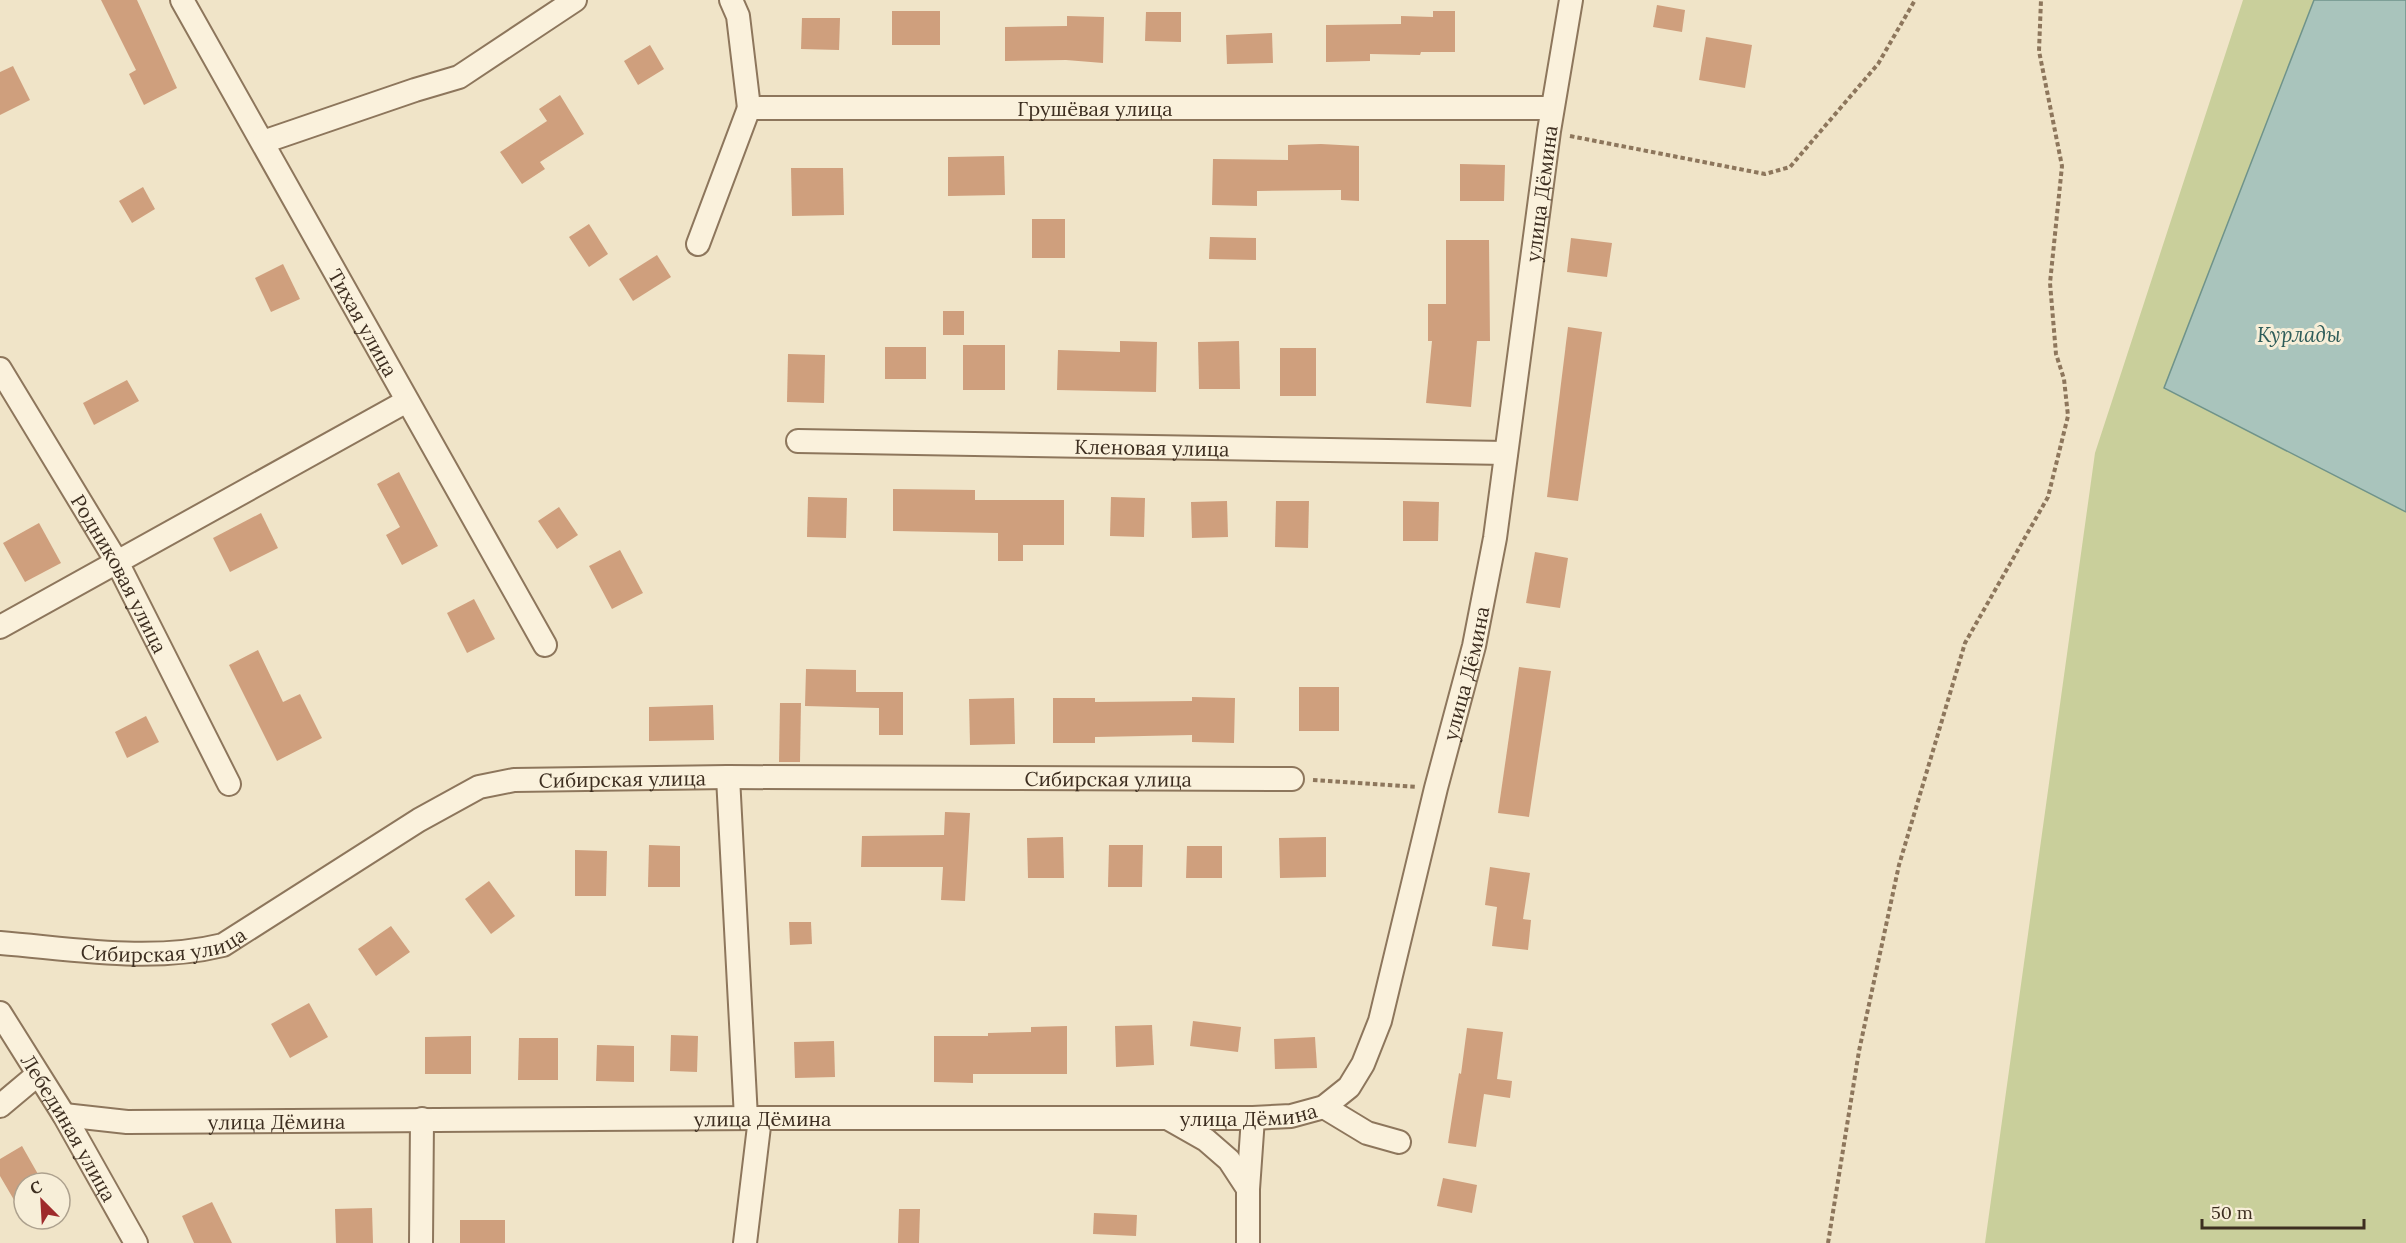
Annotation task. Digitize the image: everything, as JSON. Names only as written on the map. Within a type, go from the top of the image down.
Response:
[{"type":"street","name":"Тихая улица","points":[[182,0],[544,645]]},
{"type":"street","points":[[263,142],[459,77],[575,0]]},
{"type":"street","points":[[698,244],[749,108],[738,16],[731,0]]},
{"type":"street","name":"улица Дёмина","points":[[64,1115],[127,1122],[422,1119],[1253,1118],[1291,1116],[1324,1107],[1349,1088],[1363,1064],[1380,1021],[1436,788],[1474,646],[1495,538],[1552,108],[1572,0]]},
{"type":"street","name":"Грушёвая улица","points":[[749,108],[1552,108]]},
{"type":"street","name":"Родниковая улица","points":[[0,369],[117,562],[229,784]]},
{"type":"street","points":[[0,627],[407,400]]},
{"type":"street","name":"Кленовая улица","points":[[798,441],[1506,453]]},
{"type":"street","points":[[728,777],[753,1118],[745,1243]]},
{"type":"street","name":"Сибирская улица","points":[[0,943],[153,955],[200,951],[223,945],[419,820],[479,787],[514,780],[728,777],[1292,779]]},
{"type":"street","name":"Лебединая улица","points":[[0,1013],[64,1115],[136,1243]]},
{"type":"street","points":[[0,1106],[38,1075]]},
{"type":"street","points":[[1324,1107],[1367,1133],[1399,1142]]},
{"type":"street","points":[[1165,1117],[1206,1140],[1229,1160],[1248,1189]]},
{"type":"street","points":[[1248,1243],[1248,1189],[1253,1118]]},
{"type":"street","points":[[421,1243],[422,1119]]},
{"type":"path","points":[[1549,131],[1765,174],[1790,167],[1878,64],[1915,0]]},
{"type":"path","points":[[1828,1243],[1859,1051],[1899,865],[1965,643],[2048,497],[2068,416],[2064,379],[2056,354],[2050,283],[2062,166],[2039,51],[2041,0]]},
{"type":"path","points":[[1292,779],[1436,788]]},
{"type":"green space","points":[[2243,0],[2314,0],[2165,388],[2406,512],[2406,1243],[1985,1243],[2095,453]]},
{"type":"water","name":"Курлады","points":[[2314,0],[2406,0],[2406,512],[2164,388]]},
{"type":"building","points":[[101,0],[137,0],[177,88],[144,105],[129,74],[136,70]]},
{"type":"building","points":[[1657,5],[1685,10],[1682,32],[1653,27]]},
{"type":"building","points":[[892,11],[940,11],[940,45],[892,45]]},
{"type":"building","points":[[1433,11],[1455,11],[1455,52],[1421,52],[1420,55],[1370,54],[1370,61],[1326,62],[1326,25],[1401,24],[1401,16],[1433,17]]},
{"type":"building","points":[[1146,12],[1181,12],[1181,42],[1145,41]]},
{"type":"building","points":[[1067,16],[1104,17],[1103,63],[1066,60],[1005,61],[1005,27],[1067,26]]},
{"type":"building","points":[[802,18],[840,18],[839,50],[801,49]]},
{"type":"building","points":[[1272,33],[1273,63],[1227,64],[1226,35]]},
{"type":"building","points":[[1706,37],[1752,45],[1745,88],[1699,80]]},
{"type":"building","points":[[650,45],[664,69],[638,85],[624,61]]},
{"type":"building","points":[[13,66],[30,100],[0,115],[0,72]]},
{"type":"building","points":[[560,95],[584,134],[540,162],[545,169],[522,184],[500,152],[547,121],[539,109]]},
{"type":"building","points":[[1288,145],[1359,146],[1359,201],[1341,200],[1341,190],[1257,191],[1257,206],[1212,205],[1213,159],[1288,160]]},
{"type":"building","points":[[1004,156],[1005,195],[948,196],[948,157]]},
{"type":"building","points":[[1460,164],[1505,165],[1504,201],[1460,201]]},
{"type":"building","points":[[791,168],[843,168],[844,215],[792,216]]},
{"type":"building","points":[[143,187],[155,209],[132,223],[119,201]]},
{"type":"building","points":[[1032,219],[1065,219],[1065,258],[1032,258]]},
{"type":"building","points":[[589,224],[608,254],[589,267],[569,237]]},
{"type":"building","points":[[1210,237],[1256,238],[1256,260],[1209,259]]},
{"type":"building","points":[[1571,238],[1612,243],[1607,277],[1567,272]]},
{"type":"building","points":[[1446,240],[1489,240],[1490,341],[1477,341],[1471,407],[1426,403],[1432,341],[1428,341],[1428,304],[1446,304]]},
{"type":"building","points":[[657,255],[671,277],[633,301],[619,279]]},
{"type":"building","points":[[283,264],[300,299],[271,312],[255,278]]},
{"type":"building","points":[[943,311],[964,311],[964,335],[943,335]]},
{"type":"building","points":[[1568,327],[1602,332],[1578,501],[1547,497]]},
{"type":"building","points":[[1120,341],[1157,342],[1156,392],[1057,390],[1058,350],[1120,352]]},
{"type":"building","points":[[1239,341],[1240,389],[1199,389],[1198,342]]},
{"type":"building","points":[[963,345],[1005,345],[1005,390],[963,390]]},
{"type":"building","points":[[885,347],[926,347],[926,379],[885,379]]},
{"type":"building","points":[[1280,348],[1316,348],[1316,396],[1280,396]]},
{"type":"building","points":[[788,354],[825,355],[824,403],[787,402]]},
{"type":"building","points":[[127,380],[139,401],[94,425],[83,403]]},
{"type":"building","points":[[399,472],[438,546],[402,565],[386,535],[400,527],[377,484]]},
{"type":"building","points":[[893,489],[975,490],[975,500],[1064,500],[1064,545],[1023,545],[1023,561],[998,561],[998,533],[893,531]]},
{"type":"building","points":[[808,497],[847,498],[846,538],[807,537]]},
{"type":"building","points":[[1111,497],[1145,498],[1144,537],[1110,536]]},
{"type":"building","points":[[1227,501],[1228,537],[1192,538],[1191,502]]},
{"type":"building","points":[[1276,501],[1309,501],[1308,548],[1275,547]]},
{"type":"building","points":[[1403,501],[1439,502],[1438,541],[1403,541]]},
{"type":"building","points":[[559,507],[578,535],[557,549],[538,521]]},
{"type":"building","points":[[261,513],[278,548],[230,572],[213,538]]},
{"type":"building","points":[[39,523],[61,563],[25,582],[3,543]]},
{"type":"building","points":[[620,550],[643,593],[612,609],[589,566]]},
{"type":"building","points":[[1535,552],[1568,558],[1560,608],[1526,603]]},
{"type":"building","points":[[474,599],[495,639],[467,653],[447,613]]},
{"type":"building","points":[[258,650],[283,702],[300,694],[322,738],[277,761],[229,665]]},
{"type":"building","points":[[1519,667],[1551,671],[1529,817],[1498,813]]},
{"type":"building","points":[[806,669],[856,670],[856,692],[903,692],[903,735],[879,735],[879,708],[805,706]]},
{"type":"building","points":[[1299,687],[1339,687],[1339,731],[1299,731]]},
{"type":"building","points":[[1192,697],[1235,698],[1234,743],[1192,742],[1192,735],[1095,737],[1095,743],[1053,743],[1053,698],[1095,698],[1095,702],[1192,701]]},
{"type":"building","points":[[1014,698],[1015,744],[970,745],[969,699]]},
{"type":"building","points":[[780,703],[801,703],[800,762],[779,762]]},
{"type":"building","points":[[713,705],[714,740],[649,741],[649,707]]},
{"type":"building","points":[[146,716],[159,742],[127,758],[115,732]]},
{"type":"building","points":[[945,812],[970,813],[965,901],[941,900],[943,867],[861,867],[862,836],[944,835]]},
{"type":"building","points":[[1063,837],[1064,878],[1028,878],[1027,838]]},
{"type":"building","points":[[1326,837],[1326,877],[1280,878],[1279,838]]},
{"type":"building","points":[[649,845],[680,846],[680,887],[648,887]]},
{"type":"building","points":[[1109,845],[1143,845],[1142,887],[1108,887]]},
{"type":"building","points":[[1187,846],[1222,846],[1222,878],[1186,878]]},
{"type":"building","points":[[575,850],[607,851],[606,896],[575,896]]},
{"type":"building","points":[[1490,867],[1530,873],[1523,919],[1531,920],[1528,950],[1492,946],[1497,907],[1485,905]]},
{"type":"building","points":[[489,881],[515,916],[491,934],[465,899]]},
{"type":"building","points":[[789,922],[811,922],[812,944],[790,945]]},
{"type":"building","points":[[391,926],[410,952],[376,976],[358,949]]},
{"type":"building","points":[[309,1003],[328,1037],[290,1058],[271,1024]]},
{"type":"building","points":[[1193,1021],[1241,1027],[1238,1052],[1190,1046]]},
{"type":"building","points":[[1152,1025],[1154,1065],[1116,1067],[1115,1026]]},
{"type":"building","points":[[1067,1026],[1067,1074],[973,1074],[973,1083],[934,1082],[934,1036],[988,1036],[988,1033],[1031,1032],[1031,1027]]},
{"type":"building","points":[[1467,1028],[1503,1032],[1497,1079],[1512,1081],[1510,1098],[1484,1094],[1476,1147],[1448,1143]]},
{"type":"building","points":[[671,1035],[698,1036],[697,1072],[670,1071]]},
{"type":"building","points":[[471,1036],[471,1074],[425,1074],[425,1037]]},
{"type":"building","points":[[1315,1037],[1317,1068],[1275,1069],[1274,1039]]},
{"type":"building","points":[[519,1038],[558,1038],[558,1080],[518,1080]]},
{"type":"building","points":[[834,1041],[835,1077],[795,1078],[794,1042]]},
{"type":"building","points":[[597,1045],[634,1046],[634,1082],[596,1081]]},
{"type":"building","points":[[22,1146],[36,1171],[12,1171],[12,1196],[0,1176],[0,1159]]},
{"type":"building","points":[[1443,1178],[1477,1185],[1472,1213],[1437,1206]]},
{"type":"building","points":[[212,1202],[232,1243],[194,1243],[182,1216]]},
{"type":"building","points":[[372,1208],[373,1243],[336,1243],[335,1209]]},
{"type":"building","points":[[899,1209],[920,1209],[919,1243],[898,1243]]},
{"type":"building","points":[[1094,1213],[1137,1215],[1136,1236],[1093,1234]]},
{"type":"building","points":[[460,1220],[505,1220],[505,1243],[460,1243]]}]
